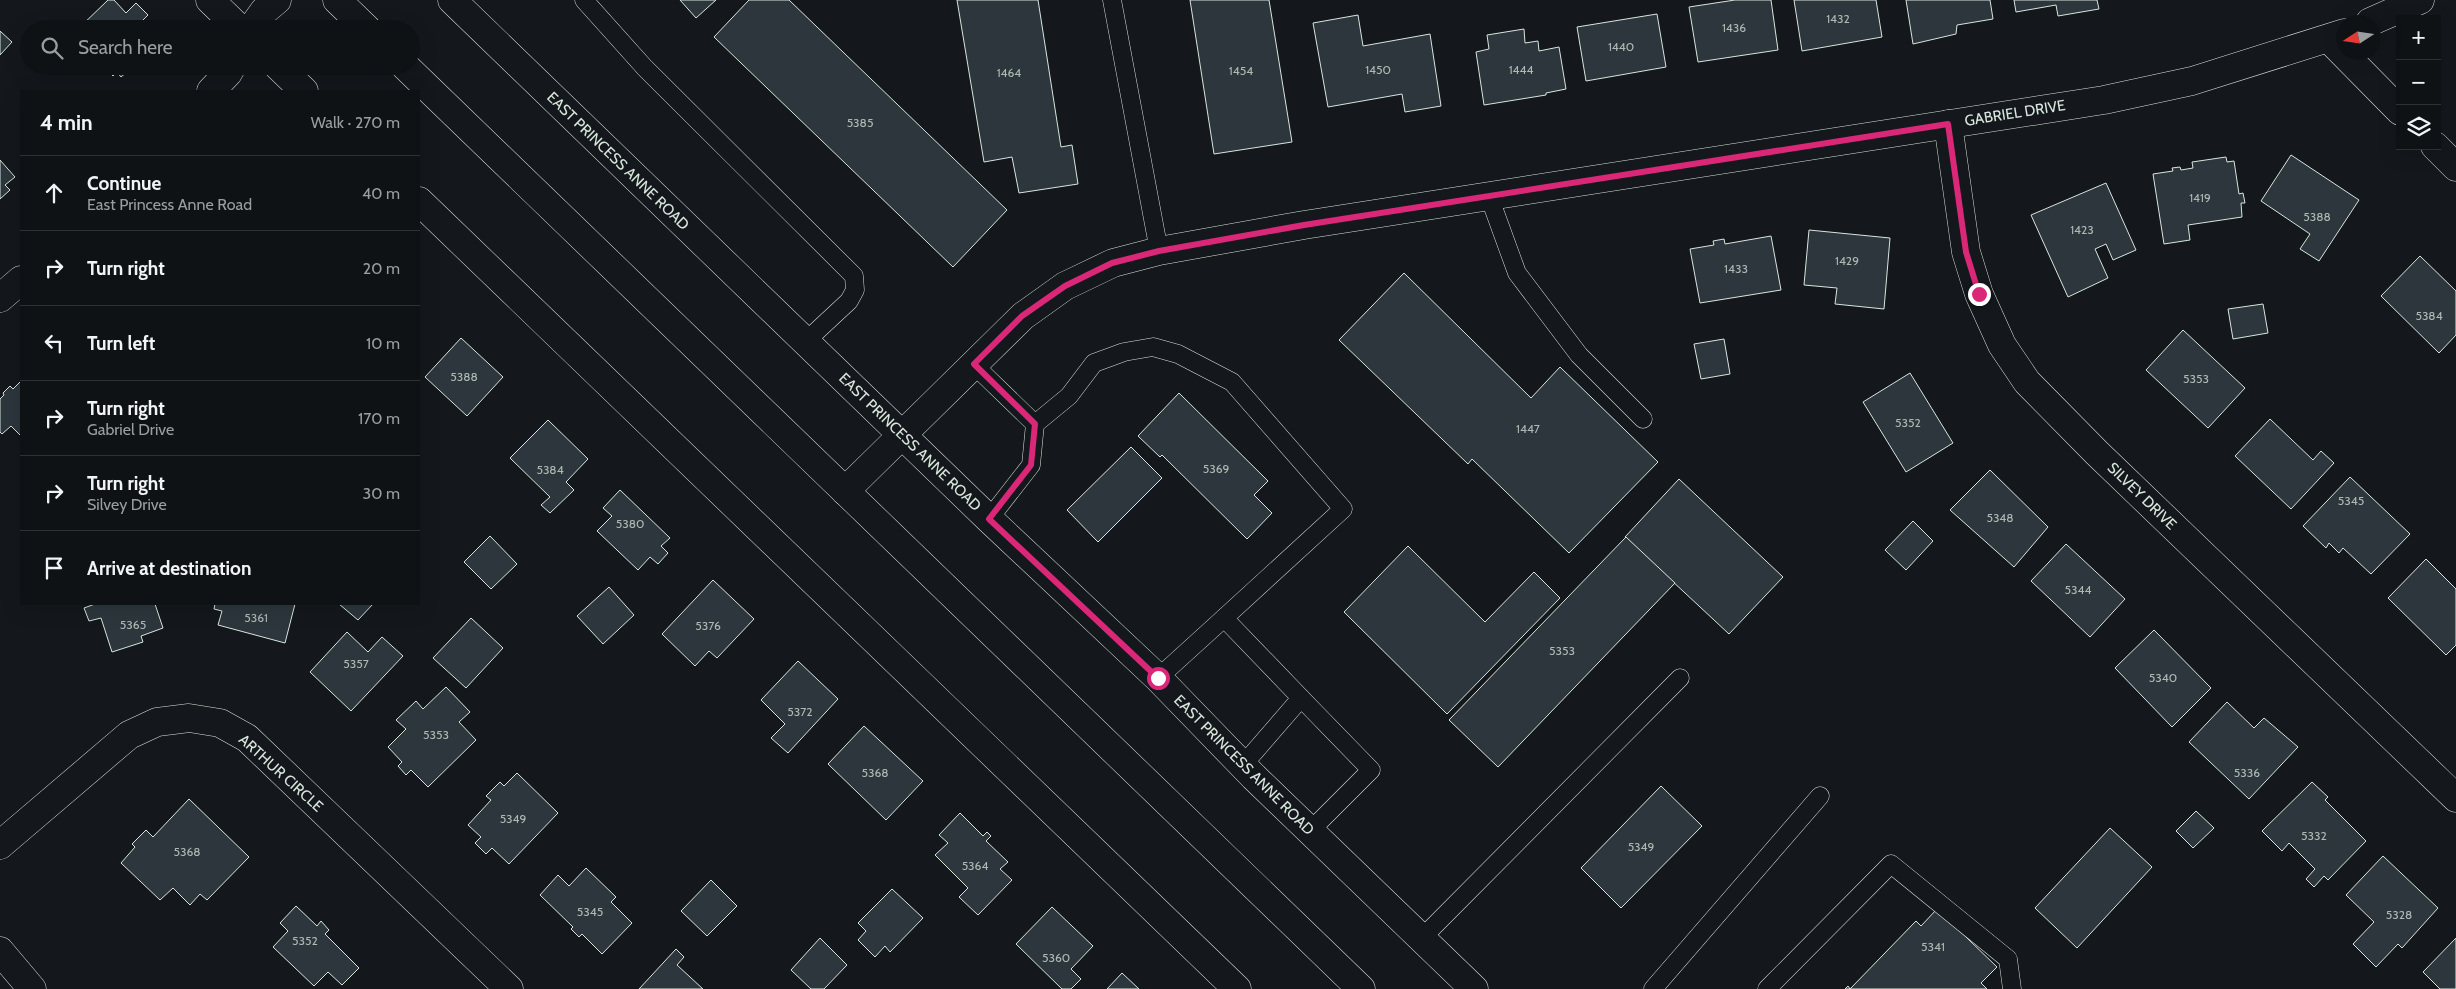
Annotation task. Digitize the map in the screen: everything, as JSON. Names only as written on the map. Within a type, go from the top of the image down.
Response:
[{"type":"street","points":[[210,0],[231,20]]},
{"type":"street","points":[[258,20],[264,11],[277,0]]},
{"type":"street","points":[[337,0],[357,20]]},
{"type":"street","name":"EAST PRINCESS ANNE ROAD","points":[[452,0],[989,519],[1158,678],[1243,765],[1474,989]]},
{"type":"street","points":[[2381,17],[2420,0]]},
{"type":"street","name":"GABRIEL DRIVE","points":[[845,492],[1022,316],[1065,286],[1112,263],[1159,251],[1304,225],[2104,100],[2192,81],[2336,36]]},
{"type":"street","points":[[2356,60],[2396,106]]},
{"type":"street","points":[[212,90],[226,75]]},
{"type":"street","points":[[287,75],[303,90]]},
{"type":"street","points":[[414,75],[1361,989]]},
{"type":"street","name":"SILVEY DRIVE","points":[[1948,124],[1966,252],[1979,294],[2002,345],[2027,382],[2097,453],[2456,798]]},
{"type":"street","points":[[2439,150],[2456,167]]},
{"type":"street","points":[[420,202],[1237,989]]},
{"type":"street","points":[[0,298],[20,281]]},
{"type":"street","name":"ARTHUR CIRCLE","points":[[0,845],[129,735],[157,722],[189,718],[220,723],[247,738],[509,989]]},
{"type":"street","points":[[0,951],[32,989]]},
{"type":"lane","points":[[584,0],[645,68],[854,276],[855,290],[849,301],[805,342]]},
{"type":"lane","points":[[1112,0],[1159,251]]},
{"type":"lane","points":[[1489,196],[1517,273],[1579,355],[1643,419]]},
{"type":"lane","points":[[989,519],[1031,465],[1035,424],[1069,396],[1094,363],[1124,352],[1153,347],[1178,354],[1232,382],[1343,509],[1158,678]]},
{"type":"lane","points":[[974,364],[1035,424]]},
{"type":"lane","points":[[1224,618],[1371,770],[1310,830]]},
{"type":"lane","points":[[1422,938],[1680,678]]},
{"type":"lane","points":[[1243,765],[1301,698]]},
{"type":"lane","points":[[1653,989],[1820,796]]},
{"type":"lane","points":[[1767,989],[1891,864],[2008,959],[2012,989]]},
{"type":"building","points":[[108,0],[114,0],[126,13],[136,3],[148,15],[143,20],[87,20]]},
{"type":"building","points":[[680,0],[716,0],[696,18]]},
{"type":"building","points":[[749,0],[789,0],[1007,210],[953,267],[714,37]]},
{"type":"building","points":[[957,0],[1038,0],[1061,147],[1072,145],[1078,184],[1019,193],[1012,157],[984,162]]},
{"type":"building","points":[[1190,0],[1269,0],[1292,142],[1214,154]]},
{"type":"building","points":[[1735,0],[1771,0],[1778,50],[1698,62],[1689,7]]},
{"type":"building","points":[[1794,0],[1876,0],[1882,37],[1802,51]]},
{"type":"building","points":[[1906,0],[1990,0],[1993,19],[1957,25],[1956,34],[1913,44]]},
{"type":"building","points":[[2014,0],[2097,0],[2099,9],[2058,16],[2056,5],[2016,12]]},
{"type":"building","points":[[1657,14],[1666,67],[1586,81],[1577,27]]},
{"type":"building","points":[[1358,15],[1363,46],[1430,34],[1441,106],[1405,112],[1402,94],[1328,107],[1313,23]]},
{"type":"building","points":[[1524,29],[1525,43],[1538,41],[1539,51],[1559,47],[1566,89],[1546,93],[1546,95],[1484,105],[1476,52],[1489,49],[1487,35]]},
{"type":"building","points":[[0,31],[12,42],[0,55]]},
{"type":"building","points":[[2291,155],[2359,200],[2319,261],[2300,249],[2310,234],[2261,201]]},
{"type":"building","points":[[2226,157],[2227,162],[2234,161],[2239,194],[2243,193],[2245,203],[2241,203],[2242,217],[2188,225],[2190,240],[2164,244],[2153,174],[2173,171],[2172,168],[2180,167],[2181,170],[2193,168],[2192,162]]},
{"type":"building","points":[[0,160],[15,177],[5,185],[10,190],[0,199]]},
{"type":"building","points":[[2106,183],[2136,250],[2113,260],[2106,244],[2095,249],[2108,278],[2068,297],[2031,215]]},
{"type":"building","points":[[1809,230],[1890,238],[1884,309],[1835,304],[1837,288],[1804,285]]},
{"type":"building","points":[[1771,236],[1781,290],[1700,303],[1690,249],[1714,245],[1713,241],[1724,239],[1725,244]]},
{"type":"building","points":[[2420,256],[2456,291],[2456,335],[2439,353],[2381,296]]},
{"type":"building","points":[[1404,273],[1531,398],[1560,367],[1658,462],[1569,553],[1472,459],[1468,464],[1339,340]]},
{"type":"building","points":[[2263,304],[2268,333],[2233,339],[2228,309]]},
{"type":"building","points":[[2183,330],[2245,388],[2208,428],[2146,370]]},
{"type":"building","points":[[461,338],[503,377],[467,416],[425,377]]},
{"type":"building","points":[[1724,339],[1730,374],[1701,379],[1694,344]]},
{"type":"building","points":[[1910,373],[1953,443],[1906,472],[1863,402]]},
{"type":"building","points":[[20,382],[20,435],[11,426],[2,434],[0,432],[0,399],[10,386],[13,389]]},
{"type":"building","points":[[1179,393],[1268,481],[1254,495],[1272,513],[1247,539],[1162,455],[1160,457],[1138,436]]},
{"type":"building","points":[[2270,419],[2313,460],[2321,451],[2334,463],[2291,509],[2235,456]]},
{"type":"building","points":[[548,420],[588,459],[566,482],[574,490],[550,513],[541,505],[550,497],[510,458]]},
{"type":"building","points":[[1131,447],[1162,478],[1098,542],[1067,510]]},
{"type":"building","points":[[1990,470],[2048,527],[2014,567],[1950,510]]},
{"type":"building","points":[[2350,477],[2410,534],[2371,574],[2343,548],[2339,553],[2329,543],[2326,548],[2303,526]]},
{"type":"building","points":[[1679,479],[1783,577],[1729,634],[1625,537]]},
{"type":"building","points":[[620,490],[670,538],[661,546],[668,553],[658,564],[650,557],[638,570],[597,531],[612,516],[603,508]]},
{"type":"building","points":[[1913,521],[1933,541],[1906,570],[1885,550]]},
{"type":"building","points":[[490,536],[517,564],[491,589],[464,562]]},
{"type":"building","points":[[1626,537],[1675,583],[1498,767],[1449,720]]},
{"type":"building","points":[[2066,544],[2125,599],[2090,637],[2031,581]]},
{"type":"building","points":[[1408,546],[1485,622],[1534,572],[1560,598],[1447,714],[1344,612]]},
{"type":"building","points":[[2426,559],[2456,589],[2456,645],[2446,655],[2388,598]]},
{"type":"building","points":[[713,580],[754,619],[717,658],[709,651],[695,666],[662,634]]},
{"type":"building","points":[[609,587],[634,615],[603,644],[577,616]]},
{"type":"building","points":[[92,605],[155,605],[163,628],[141,636],[143,642],[112,652],[101,618],[89,621],[84,608]]},
{"type":"building","points":[[215,605],[295,605],[285,643],[218,625],[222,611],[214,609]]},
{"type":"building","points":[[340,605],[372,605],[358,620]]},
{"type":"building","points":[[471,618],[503,648],[466,688],[433,658]]},
{"type":"building","points":[[2154,630],[2211,688],[2172,727],[2115,668]]},
{"type":"building","points":[[347,632],[368,652],[382,637],[403,656],[351,711],[310,672]]},
{"type":"building","points":[[798,661],[838,699],[788,753],[771,738],[785,724],[761,700]]},
{"type":"building","points":[[446,687],[470,712],[459,722],[476,740],[428,787],[411,770],[406,775],[398,766],[402,762],[388,747],[406,729],[396,720],[416,701],[423,709]]},
{"type":"building","points":[[2227,702],[2254,728],[2264,718],[2298,747],[2249,799],[2189,742]]},
{"type":"building","points":[[864,726],[923,781],[886,820],[828,764]]},
{"type":"building","points":[[517,773],[558,813],[509,864],[492,848],[486,854],[475,843],[481,837],[468,825],[491,800],[486,796],[500,782],[504,786]]},
{"type":"building","points":[[2312,782],[2328,797],[2325,800],[2366,841],[2328,880],[2324,876],[2314,887],[2306,879],[2315,869],[2289,843],[2282,851],[2262,831]]},
{"type":"building","points":[[1661,786],[1702,826],[1621,908],[1581,868]]},
{"type":"building","points":[[189,799],[249,857],[207,900],[200,894],[190,905],[173,888],[160,900],[121,863],[135,847],[132,844],[146,830],[153,837]]},
{"type":"building","points":[[2196,811],[2214,828],[2193,848],[2176,831]]},
{"type":"building","points":[[960,813],[983,836],[987,832],[991,836],[986,841],[1008,862],[1000,869],[1012,880],[978,915],[959,897],[968,888],[935,855],[948,843],[939,835]]},
{"type":"building","points":[[2110,828],[2152,867],[2077,948],[2035,908]]},
{"type":"building","points":[[2383,856],[2438,908],[2402,948],[2398,944],[2376,967],[2353,944],[2374,922],[2346,895]]},
{"type":"building","points":[[586,868],[616,897],[611,902],[632,923],[602,954],[582,934],[579,937],[571,929],[573,927],[540,895],[558,875],[569,886]]},
{"type":"building","points":[[711,880],[737,906],[707,936],[681,911]]},
{"type":"building","points":[[892,889],[923,918],[890,952],[885,946],[875,957],[858,940],[866,931],[858,923]]},
{"type":"building","points":[[296,906],[317,926],[321,921],[329,930],[325,934],[359,968],[342,985],[328,972],[314,986],[273,947],[288,931],[280,923]]},
{"type":"building","points":[[1052,907],[1093,946],[1071,969],[1081,979],[1071,989],[1062,989],[1016,944]]},
{"type":"building","points":[[1937,909],[1997,967],[1981,983],[1987,989],[1850,989],[1916,921],[1921,926]]},
{"type":"building","points":[[820,938],[847,965],[824,989],[811,989],[791,970]]},
{"type":"building","points":[[2456,938],[2456,989],[2440,989],[2423,972]]},
{"type":"building","points":[[676,949],[684,957],[677,965],[703,989],[639,989]]},
{"type":"building","points":[[1122,973],[1139,989],[1107,989]]},
{"type":"route","points":[[1158,678],[1119,644],[989,519],[1031,465],[1035,424],[974,364],[1022,316],[1065,286],[1112,263],[1159,251],[1304,225],[1948,124],[1966,252],[1979,294]]}]
